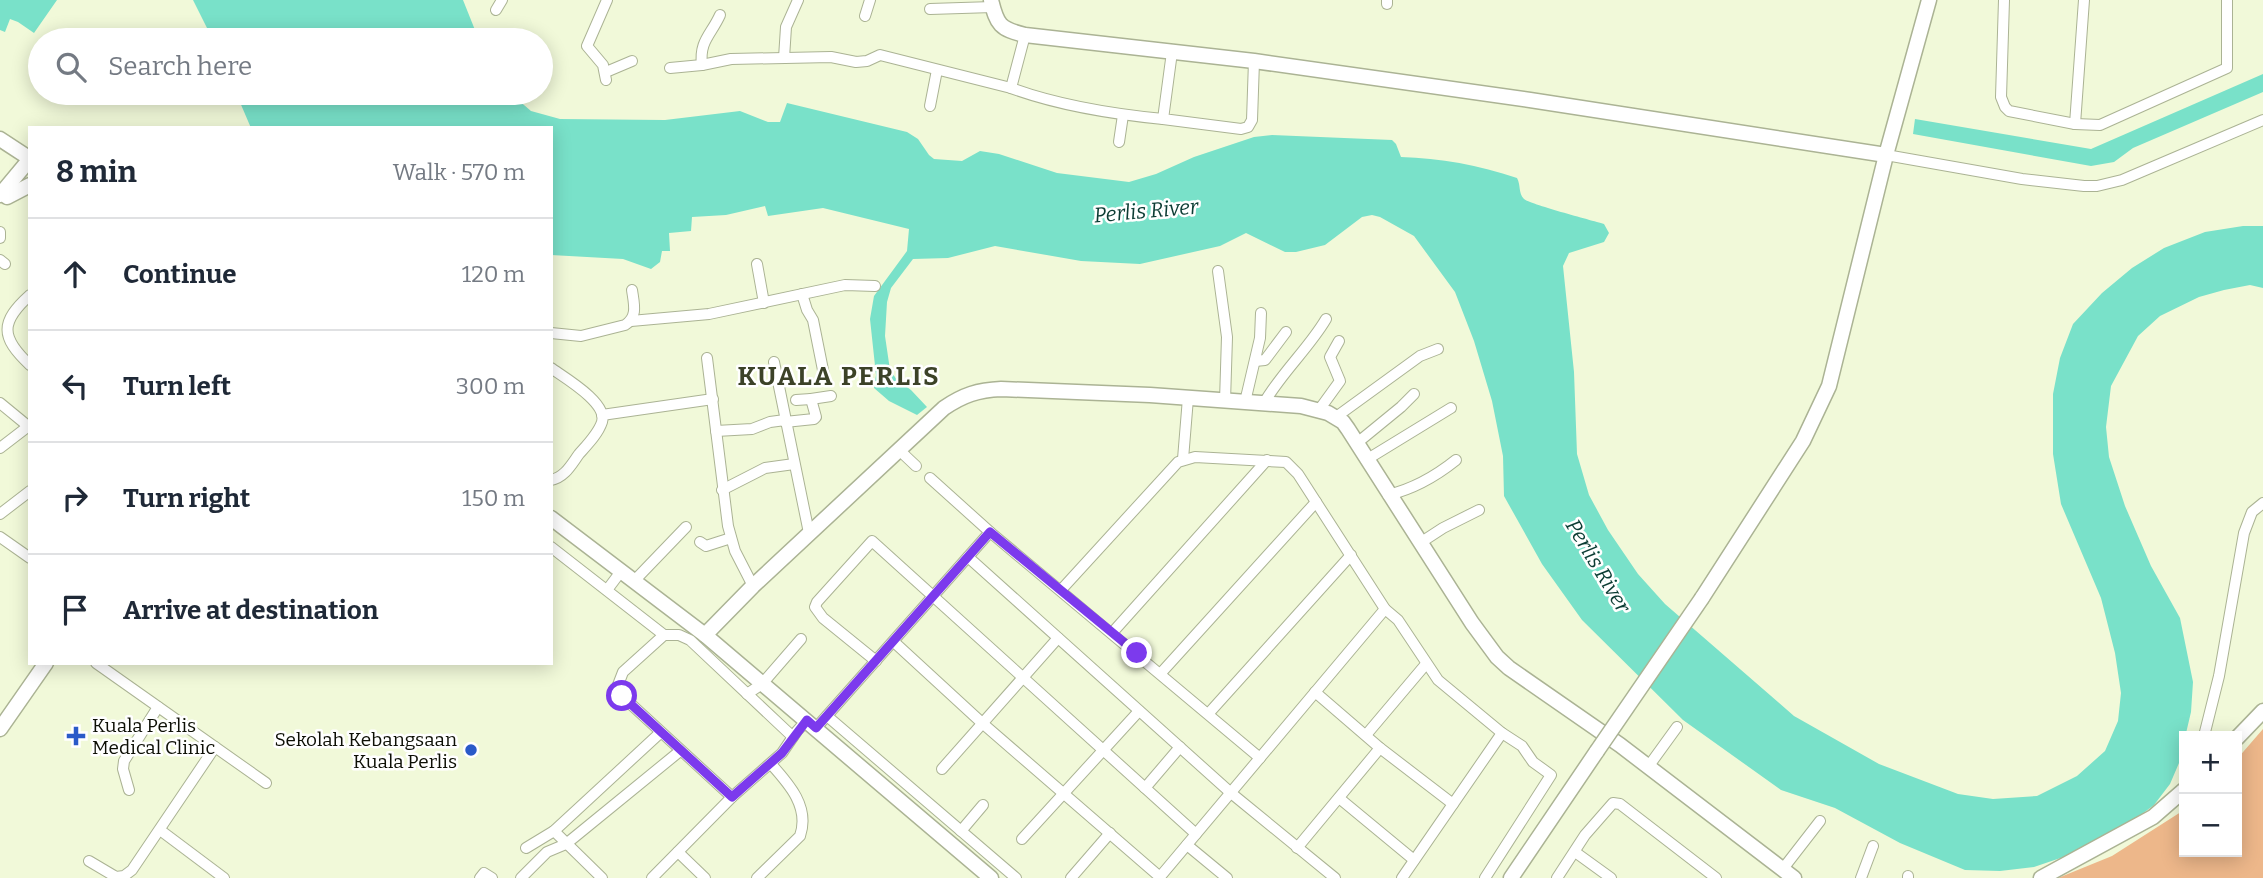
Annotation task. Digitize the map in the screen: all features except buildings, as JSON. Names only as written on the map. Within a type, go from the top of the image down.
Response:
[{"type":"street","points":[[496,10],[502,0]]},
{"type":"street","points":[[607,0],[587,46],[603,65],[606,76],[632,61]]},
{"type":"street","points":[[784,58],[786,27],[798,0]]},
{"type":"street","points":[[865,16],[870,0]]},
{"type":"street","points":[[1511,878],[1702,598],[1803,441],[1829,386],[1886,155],[1928,0]]},
{"type":"street","points":[[2004,0],[2002,102],[2009,111],[2075,124],[2100,125],[2227,68],[2227,0]]},
{"type":"street","points":[[2075,124],[2084,0]]},
{"type":"street","points":[[930,9],[992,3],[1001,27],[1025,35],[1254,61],[1718,127],[2084,186],[2122,180],[2263,120]]},
{"type":"street","points":[[702,65],[702,44],[716,26],[720,15]]},
{"type":"street","points":[[1011,88],[1025,35]]},
{"type":"street","points":[[1163,120],[1172,52]]},
{"type":"street","points":[[670,68],[731,59],[834,57],[856,62],[867,61],[880,55],[1080,107],[1123,115],[1241,129],[1248,127],[1252,120],[1254,61]]},
{"type":"street","points":[[930,106],[937,70]]},
{"type":"street","points":[[1119,142],[1123,115]]},
{"type":"street","points":[[0,139],[28,157]]},
{"type":"street","points":[[2,200],[28,160]]},
{"type":"street","points":[[2,200],[28,170]]},
{"type":"street","points":[[2,200],[28,186]]},
{"type":"street","points":[[0,232],[0,237]]},
{"type":"street","points":[[758,264],[764,303]]},
{"type":"street","points":[[1218,271],[1227,337],[1224,401]]},
{"type":"street","points":[[553,333],[581,336],[610,330],[632,321],[709,314],[845,285],[874,286]]},
{"type":"street","points":[[632,290],[635,314],[632,321]]},
{"type":"street","points":[[802,294],[805,307],[814,320],[824,375]]},
{"type":"street","points":[[28,298],[6,318],[4,330],[12,348],[28,363]]},
{"type":"street","points":[[1245,402],[1255,361],[1261,313]]},
{"type":"street","points":[[1264,403],[1283,373],[1326,318]]},
{"type":"street","points":[[1255,361],[1265,360],[1286,332]]},
{"type":"street","points":[[1318,410],[1339,386],[1340,378],[1330,357],[1339,341]]},
{"type":"street","points":[[1335,417],[1420,356],[1438,349]]},
{"type":"street","points":[[707,358],[722,490],[731,538],[753,586]]},
{"type":"street","points":[[774,362],[809,533]]},
{"type":"street","points":[[553,373],[597,403],[602,415],[602,422],[589,443],[563,475],[553,479]]},
{"type":"street","points":[[705,635],[898,449],[944,408],[961,397],[982,390],[1188,398],[1301,406],[1318,410],[1343,422],[1472,623],[1497,657],[1509,668],[1593,725],[1788,874],[1820,821]]},
{"type":"street","points":[[1357,443],[1414,394]]},
{"type":"street","points":[[796,400],[831,396]]},
{"type":"street","points":[[1183,459],[1188,398]]},
{"type":"street","points":[[602,415],[713,399]]},
{"type":"street","points":[[716,431],[752,429],[771,422],[816,418],[811,399]]},
{"type":"street","points":[[0,403],[28,425]]},
{"type":"street","points":[[1367,460],[1451,408]]},
{"type":"street","points":[[0,448],[28,427]]},
{"type":"street","points":[[898,449],[916,466]]},
{"type":"street","points":[[1061,590],[1183,459],[1195,457],[1280,460],[1292,467],[1385,608],[1405,630],[1426,664],[1445,686],[1522,746],[1533,762],[1552,777],[1485,878]]},
{"type":"street","points":[[1112,633],[1267,460]]},
{"type":"street","points":[[1388,495],[1401,492],[1435,475],[1456,460]]},
{"type":"street","points":[[722,490],[765,468],[794,464]]},
{"type":"street","points":[[930,478],[990,532],[1260,758]]},
{"type":"street","points":[[0,514],[28,493]]},
{"type":"street","points":[[1161,673],[1316,502]]},
{"type":"street","points":[[2205,731],[2219,676],[2244,533],[2255,507],[2263,503]]},
{"type":"street","points":[[1420,543],[1479,510]]},
{"type":"street","points":[[553,519],[705,635],[755,689],[803,728]]},
{"type":"street","points":[[635,580],[686,527]]},
{"type":"street","points":[[652,878],[732,797],[773,766],[803,728],[827,716],[990,532]]},
{"type":"street","points":[[0,537],[28,557]]},
{"type":"street","points":[[700,542],[706,547],[731,538]]},
{"type":"street","points":[[876,662],[823,618],[815,607],[872,541],[1196,834]]},
{"type":"street","points":[[553,549],[664,635],[685,637],[755,689],[991,878]]},
{"type":"street","points":[[1209,713],[1350,555]]},
{"type":"street","points":[[968,557],[1231,793],[1335,878]]},
{"type":"street","points":[[607,590],[622,570]]},
{"type":"street","points":[[894,642],[981,722],[1160,878],[1385,608]]},
{"type":"street","points":[[664,635],[623,672],[618,685],[626,702],[732,797]]},
{"type":"street","points":[[942,769],[1058,638]]},
{"type":"street","points":[[755,689],[801,639]]},
{"type":"street","points":[[1366,735],[1426,664]]},
{"type":"street","points":[[0,729],[45,665]]},
{"type":"street","points":[[99,665],[266,783]]},
{"type":"street","points":[[1315,692],[1380,748],[1453,804]]},
{"type":"street","points":[[129,790],[123,769],[124,761],[158,707]]},
{"type":"street","points":[[1022,839],[1139,711]]},
{"type":"street","points":[[2242,733],[2263,712]]},
{"type":"street","points":[[827,716],[1016,878]]},
{"type":"street","points":[[1648,767],[1677,727]]},
{"type":"street","points":[[526,848],[554,831],[660,733]]},
{"type":"street","points":[[1402,878],[1502,733]]},
{"type":"street","points":[[89,861],[116,877],[124,876],[132,870],[215,747]]},
{"type":"street","points":[[1145,788],[1180,747]]},
{"type":"street","points":[[1297,848],[1380,748]]},
{"type":"street","points":[[521,878],[547,852],[566,844],[680,751]]},
{"type":"street","points":[[757,878],[800,836],[803,828],[796,795],[773,766]]},
{"type":"street","points":[[2041,878],[2153,817],[2179,794]]},
{"type":"street","points":[[1339,798],[1414,860]]},
{"type":"street","points":[[1557,878],[1605,809],[1609,804],[1615,803],[1716,878]]},
{"type":"street","points":[[961,831],[983,804]]},
{"type":"street","points":[[160,830],[224,878]]},
{"type":"street","points":[[554,831],[602,878]]},
{"type":"street","points":[[1070,878],[1110,833]]},
{"type":"street","points":[[1187,845],[1227,878]]},
{"type":"street","points":[[1861,878],[1873,846]]},
{"type":"street","points":[[970,860],[981,848]]},
{"type":"street","points":[[678,852],[705,878]]},
{"type":"street","points":[[1575,852],[1611,878]]},
{"type":"street","points":[[481,878],[484,873],[492,878]]},
{"type":"shaded area","points":[[2263,729],[2263,878],[2058,878],[2112,856],[2179,813],[2179,857],[2242,857],[2242,753]]},
{"type":"water","points":[[0,0],[57,0],[37,28],[28,29],[10,19],[5,32],[0,30]]},
{"type":"water","points":[[193,0],[463,0],[474,28],[207,28]]},
{"type":"water","points":[[2263,74],[2263,92],[2133,148],[2114,162],[2091,166],[1913,134],[1915,119],[2091,149]]},
{"type":"water","name":"Perlis River","points":[[787,103],[907,132],[918,139],[934,159],[962,161],[980,151],[999,154],[1057,173],[1129,182],[1254,137],[1272,135],[1392,140],[1401,157],[1459,163],[1517,178],[1524,199],[1604,224],[1609,233],[1604,242],[1569,253],[1563,266],[1574,372],[1577,454],[1589,495],[1608,530],[1638,574],[1665,604],[1794,716],[1879,764],[1958,794],[1993,799],[2037,796],[2077,776],[2105,751],[2118,721],[2121,693],[2115,653],[2101,598],[2061,504],[2053,454],[2053,394],[2060,358],[2073,324],[2102,293],[2132,268],[2164,248],[2205,232],[2263,226],[2263,288],[2250,285],[2224,290],[2199,297],[2160,316],[2138,336],[2111,386],[2106,427],[2109,457],[2125,506],[2151,566],[2180,618],[2193,682],[2187,731],[2179,731],[2179,763],[2170,784],[2154,805],[2090,848],[2034,867],[2000,871],[1965,870],[1900,843],[1835,808],[1781,790],[1683,720],[1582,620],[1542,564],[1504,496],[1503,456],[1492,401],[1474,341],[1455,292],[1414,236],[1380,217],[1362,217],[1325,245],[1296,252],[1285,252],[1246,233],[1220,246],[1140,264],[1081,261],[995,246],[948,258],[913,259],[891,288],[887,302],[885,336],[890,370],[897,380],[927,407],[917,415],[889,401],[874,388],[876,375],[870,319],[874,296],[907,251],[909,229],[823,208],[768,216],[765,206],[726,215],[692,217],[691,231],[669,233],[670,251],[662,251],[660,262],[651,269],[623,259],[553,255],[553,126],[250,126],[241,105],[524,105],[531,111],[560,119],[665,120],[740,111],[768,122],[780,122]]},
{"type":"place","name":"Kuala Perlis Medical Clinic","points":[[76,736]]},
{"type":"place","name":"Sekolah Kebangsaan Kuala Perlis","points":[[471,750]]},
{"type":"district","name":"KUALA PERLIS","points":[[839,376]]},
{"type":"route","points":[[622,696],[732,797],[782,753],[807,720],[816,728],[990,532],[1137,653]]}]
